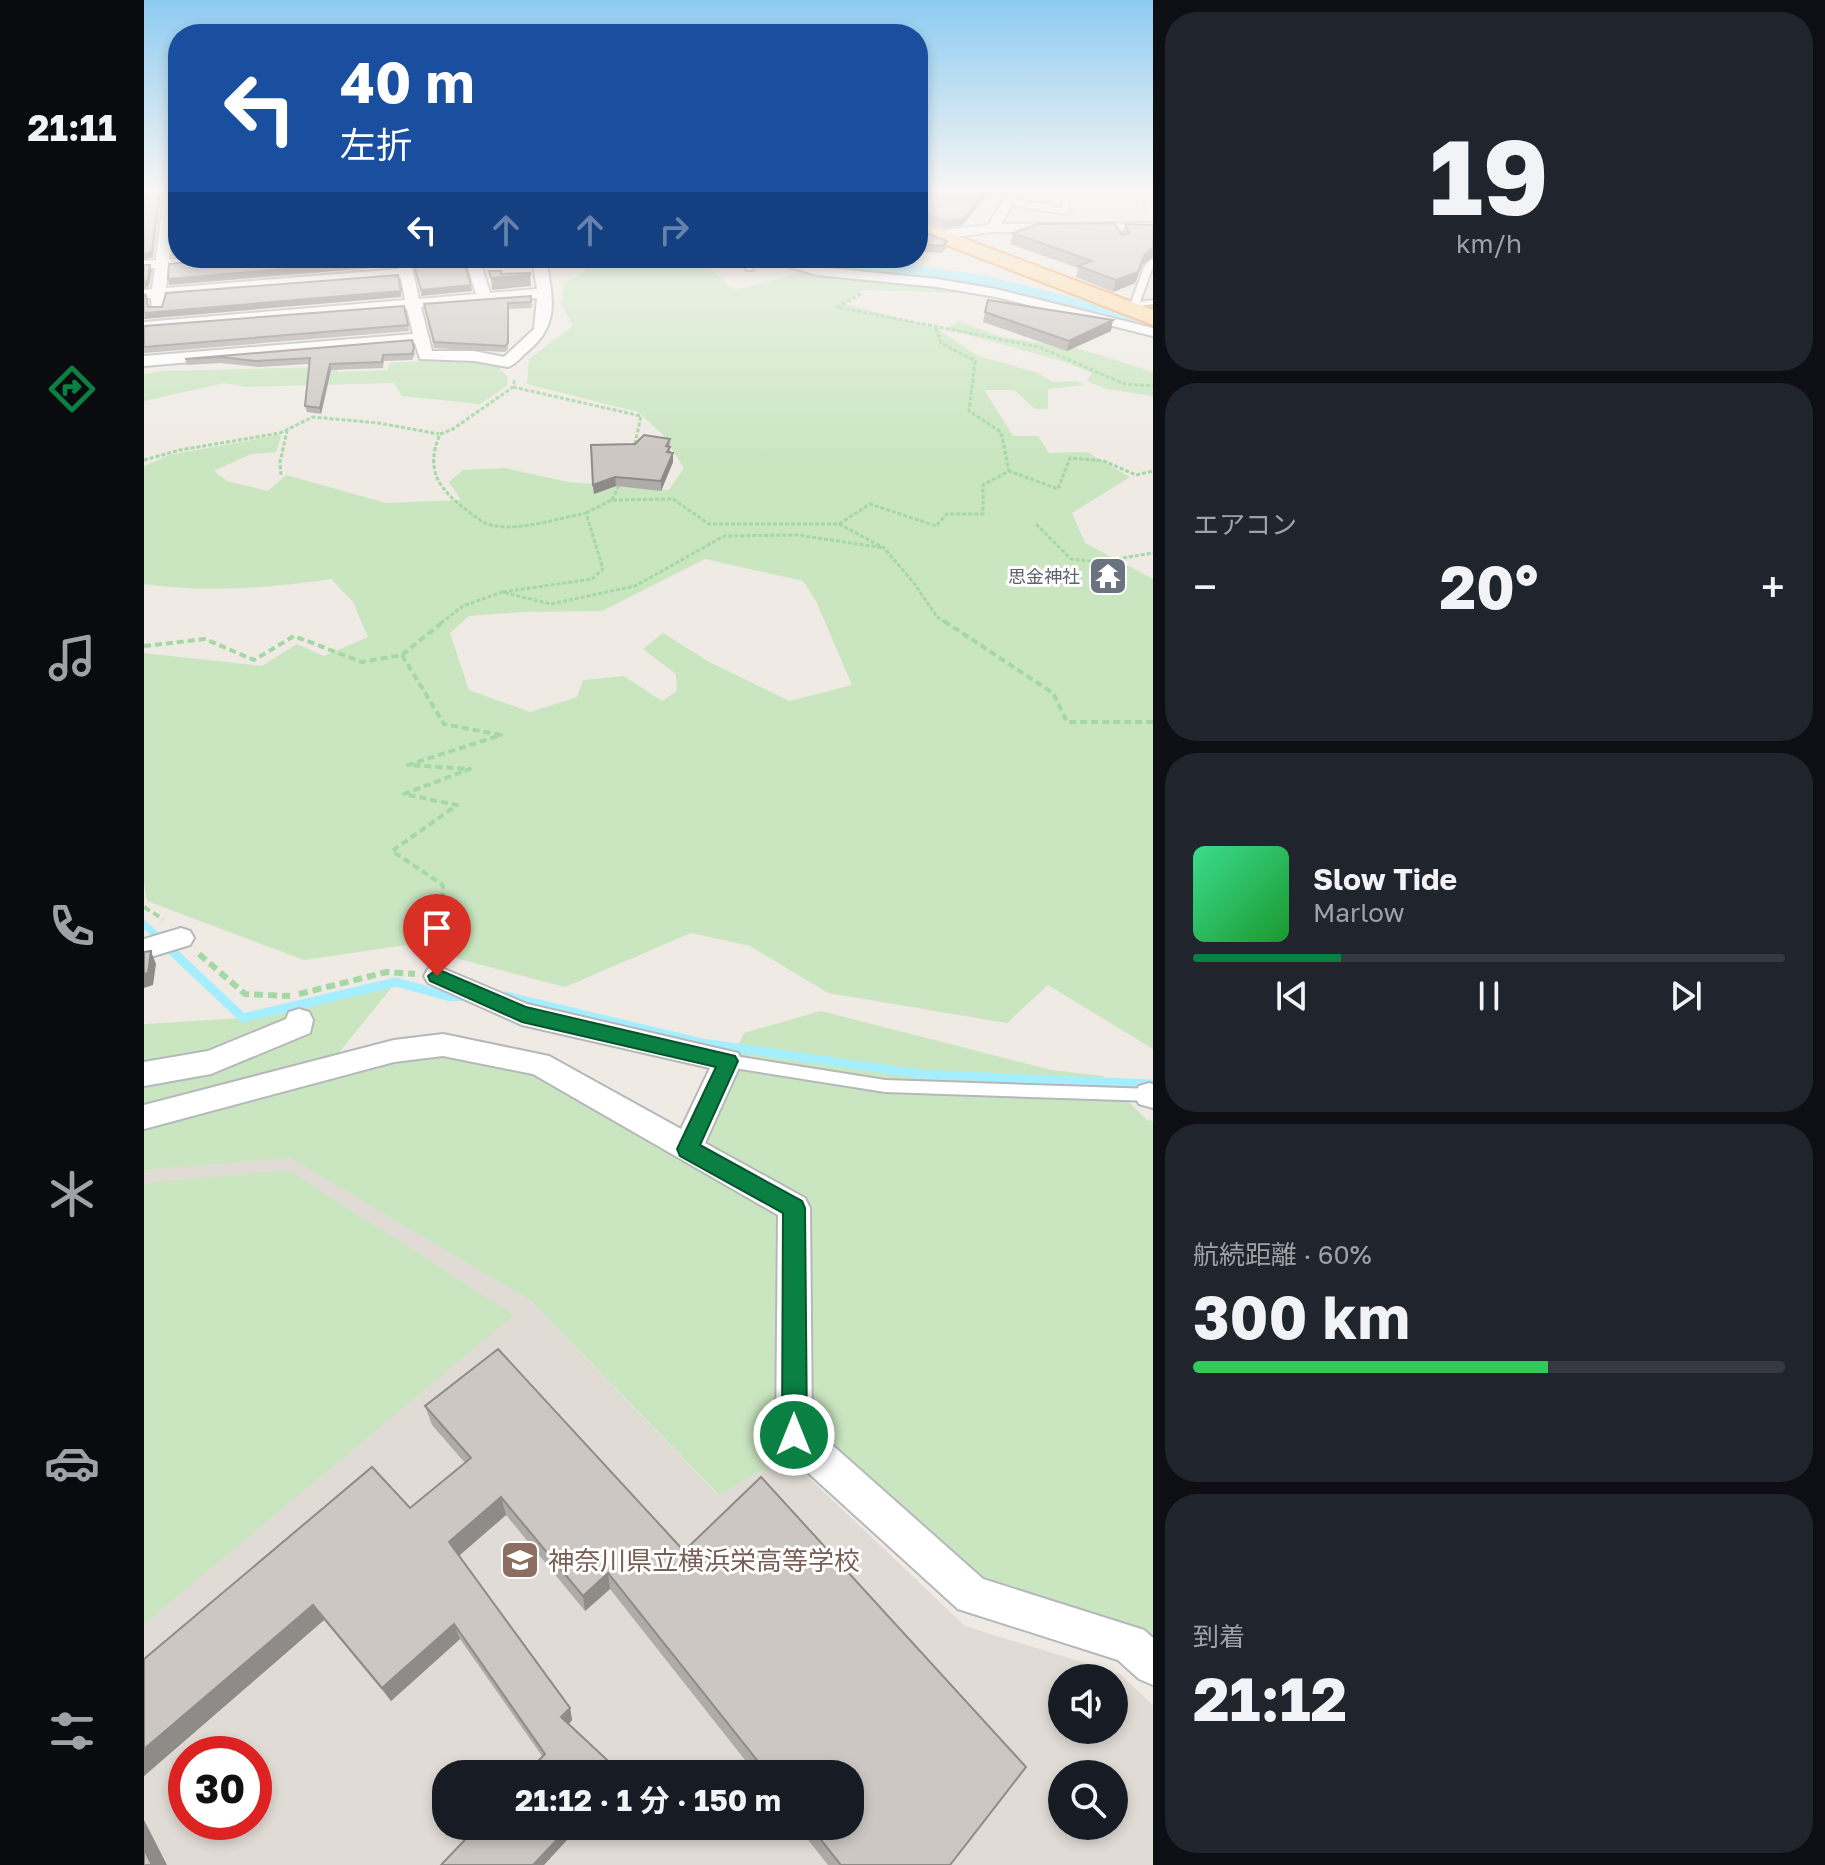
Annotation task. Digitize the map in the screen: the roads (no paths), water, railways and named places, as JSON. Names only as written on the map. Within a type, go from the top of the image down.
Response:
[{"type":"main road","points":[[1056,279],[1138,310]]},
{"type":"street","points":[[150,343],[151,293],[282,279]]},
{"type":"street","points":[[407,279],[418,338],[425,356],[474,356],[508,362],[543,327],[542,279]]},
{"type":"street","points":[[478,279],[484,298]]},
{"type":"street","points":[[895,279],[996,293],[1153,332]]},
{"type":"street","points":[[150,343],[412,304],[544,293]]},
{"type":"street","points":[[150,343],[418,338]]},
{"type":"street","points":[[144,949],[180,938]]},
{"type":"street","points":[[446,980],[522,1014],[728,1061],[687,1149]]},
{"type":"street","points":[[144,1074],[211,1062],[300,1025],[299,1020]]},
{"type":"street","points":[[144,1117],[394,1051],[443,1045],[539,1064],[794,1208],[794,1435],[972,1595],[1130,1644],[1153,1665]]},
{"type":"lane","points":[[1138,310],[1145,279]]},
{"type":"lane","points":[[1138,310],[1153,302]]},
{"type":"lane","points":[[728,1061],[885,1086],[1152,1095]]},
{"type":"waterway","points":[[953,279],[983,283],[1106,314],[1153,313]]},
{"type":"waterway","points":[[144,924],[158,937]]},
{"type":"waterway","points":[[155,935],[243,1018],[396,982],[450,997],[467,996]]},
{"type":"waterway","points":[[505,996],[702,1043],[919,1074],[1153,1084]]},
{"type":"place","name":"思金神社","points":[[1108,576]]},
{"type":"place","name":"神奈川県立横浜栄高等学校","points":[[520,1560]]}]
